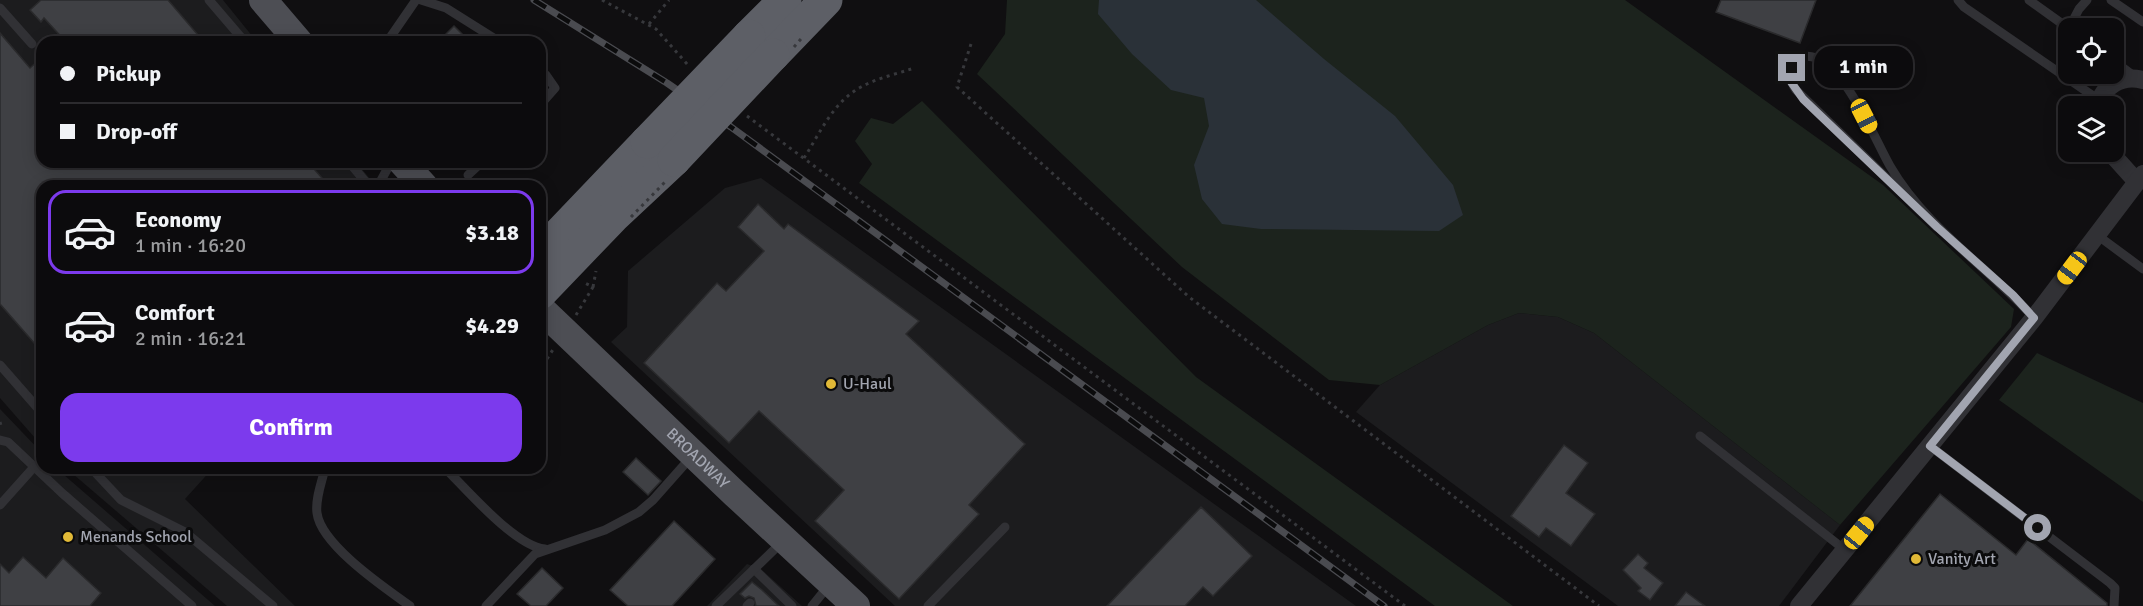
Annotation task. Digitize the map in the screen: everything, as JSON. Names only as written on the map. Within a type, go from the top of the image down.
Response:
[{"type":"highway","points":[[547,273],[613,217],[674,160],[761,46],[785,0]]},
{"type":"highway","points":[[547,273],[647,142],[761,46],[826,0]]},
{"type":"main road","points":[[263,0],[294,36]]},
{"type":"main road","points":[[408,168],[418,180]]},
{"type":"main road","name":"BROADWAY","points":[[546,314],[856,606]]},
{"type":"street","points":[[2104,96],[2113,84],[2121,79],[2140,79]]},
{"type":"street","points":[[1799,606],[2034,318],[2140,178],[2122,162]]},
{"type":"lane","points":[[209,0],[240,36]]},
{"type":"lane","points":[[391,36],[416,0]]},
{"type":"lane","points":[[422,0],[446,8],[490,36]]},
{"type":"lane","points":[[2029,0],[2058,20]]},
{"type":"lane","points":[[2074,18],[2087,0]]},
{"type":"lane","points":[[2111,0],[2143,22]]},
{"type":"lane","points":[[1963,2],[2087,96]]},
{"type":"lane","points":[[0,8],[32,44]]},
{"type":"lane","points":[[1937,227],[1899,181],[1864,116],[1830,66],[1811,56],[1799,58],[1790,76],[1796,90],[1937,227],[2013,295],[2034,318]]},
{"type":"lane","points":[[2124,68],[2140,79]]},
{"type":"lane","points":[[546,75],[555,88],[546,98]]},
{"type":"lane","points":[[354,168],[364,180]]},
{"type":"lane","points":[[468,175],[476,168]]},
{"type":"lane","points":[[2097,235],[2143,269]]},
{"type":"lane","points":[[0,365],[36,406]]},
{"type":"lane","points":[[1700,436],[1845,550]]},
{"type":"lane","points":[[0,440],[6,441],[34,467],[0,505]]},
{"type":"lane","points":[[1930,446],[2110,583],[2115,588],[2114,606]]},
{"type":"lane","points":[[486,606],[535,554],[605,530],[639,512],[694,455]]},
{"type":"lane","points":[[42,474],[192,606]]},
{"type":"lane","points":[[97,474],[122,500],[185,532],[273,606]]},
{"type":"lane","points":[[324,474],[317,510],[322,529],[338,549],[379,584],[410,606]]},
{"type":"lane","points":[[451,474],[521,539],[534,547],[550,548]]},
{"type":"lane","points":[[928,606],[1005,527]]},
{"type":"lane","points":[[719,605],[784,540]]},
{"type":"lane","points":[[754,569],[765,587],[791,606]]},
{"type":"lane","points":[[812,606],[831,583]]},
{"type":"path","points":[[602,0],[656,29],[694,72]]},
{"type":"path","points":[[649,24],[669,0]]},
{"type":"path","points":[[971,44],[957,87],[1189,297],[1599,606]]},
{"type":"path","points":[[804,159],[833,111],[845,98],[864,86],[914,68]]},
{"type":"path","points":[[741,112],[1405,606]]},
{"type":"path","points":[[547,273],[593,287],[547,359]]},
{"type":"shaded area","points":[[0,0],[223,0],[252,36],[36,36],[36,168],[361,168],[371,180],[36,180],[36,439],[0,398]]},
{"type":"shaded area","points":[[1007,0],[1625,0],[1883,185],[2014,309],[2011,327],[1840,525],[1594,333],[1558,317],[1519,313],[1488,325],[1380,385],[1329,380],[1182,267],[977,74],[1005,34]]},
{"type":"shaded area","points":[[1099,0],[1256,0],[1395,116],[1453,185],[1463,215],[1439,231],[1261,229],[1222,224],[1202,199],[1194,165],[1209,126],[1204,98],[1171,90],[1132,54],[1098,14]]},
{"type":"shaded area","points":[[922,101],[1196,377],[1513,606],[1435,606],[859,183],[872,164],[855,141],[871,118],[893,124]]},
{"type":"shaded area","points":[[761,178],[1356,606],[895,606],[611,342],[627,327],[628,271],[725,188]]},
{"type":"shaded area","points":[[1519,313],[1558,317],[1594,333],[1840,525],[1779,606],[1618,606],[1356,412],[1380,385],[1488,325]]},
{"type":"shaded area","points":[[2037,353],[2143,403],[2143,502],[1999,400]]},
{"type":"shaded area","name":"Menands School","points":[[0,409],[36,447],[36,474],[63,474],[215,606],[0,606]]},
{"type":"shaded area","points":[[73,474],[208,474],[185,499],[295,606],[227,606]]},
{"type":"shaded area","points":[[747,564],[761,569],[802,606],[707,606]]},
{"type":"building","points":[[41,0],[168,0],[199,36],[60,36],[44,18],[41,22],[30,10]]},
{"type":"building","points":[[1721,0],[1816,0],[1800,43],[1716,12]]},
{"type":"building","points":[[454,26],[464,36],[444,36]]},
{"type":"building","points":[[0,33],[30,68],[36,62],[36,168],[313,168],[324,180],[36,180],[36,345],[0,304]]},
{"type":"building","points":[[758,204],[784,229],[788,224],[919,321],[906,334],[1025,444],[969,505],[979,514],[899,599],[815,521],[844,490],[759,411],[729,443],[644,363],[717,283],[726,291],[764,251],[738,227]]},
{"type":"building","points":[[1564,445],[1588,463],[1566,493],[1595,514],[1571,546],[1546,528],[1539,537],[1511,516]]},
{"type":"building","points":[[636,458],[661,481],[648,495],[623,472]]},
{"type":"building","points":[[1940,494],[2016,555],[2028,539],[2107,603],[2107,606],[1850,606]]},
{"type":"building","points":[[1201,507],[1252,556],[1213,596],[1203,587],[1185,606],[1107,606]]},
{"type":"building","points":[[674,521],[715,559],[672,606],[628,606],[610,590]]},
{"type":"building","points":[[1638,554],[1648,563],[1644,568],[1663,583],[1650,600],[1638,591],[1641,588],[1623,570]]},
{"type":"building","name":"Menands School","points":[[23,557],[46,578],[63,558],[101,593],[90,606],[0,606],[0,564],[9,573]]},
{"type":"building","points":[[542,568],[563,588],[546,606],[531,606],[517,594]]},
{"type":"building","points":[[752,582],[779,606],[756,606],[754,598],[749,596],[745,598],[740,594]]},
{"type":"building","points":[[1686,592],[1705,606],[1675,606]]},
{"type":"railway","points":[[534,0],[667,83],[731,127],[1384,606]]},
{"type":"place","name":"U-Haul","points":[[831,384]]},
{"type":"place","name":"Menands School","points":[[68,537]]},
{"type":"place","name":"Vanity Art","points":[[1916,559]]},
{"type":"route","points":[[1792,68],[1791,82],[1803,99],[1937,227],[2013,295],[2034,318],[1930,446],[2038,528]]}]
